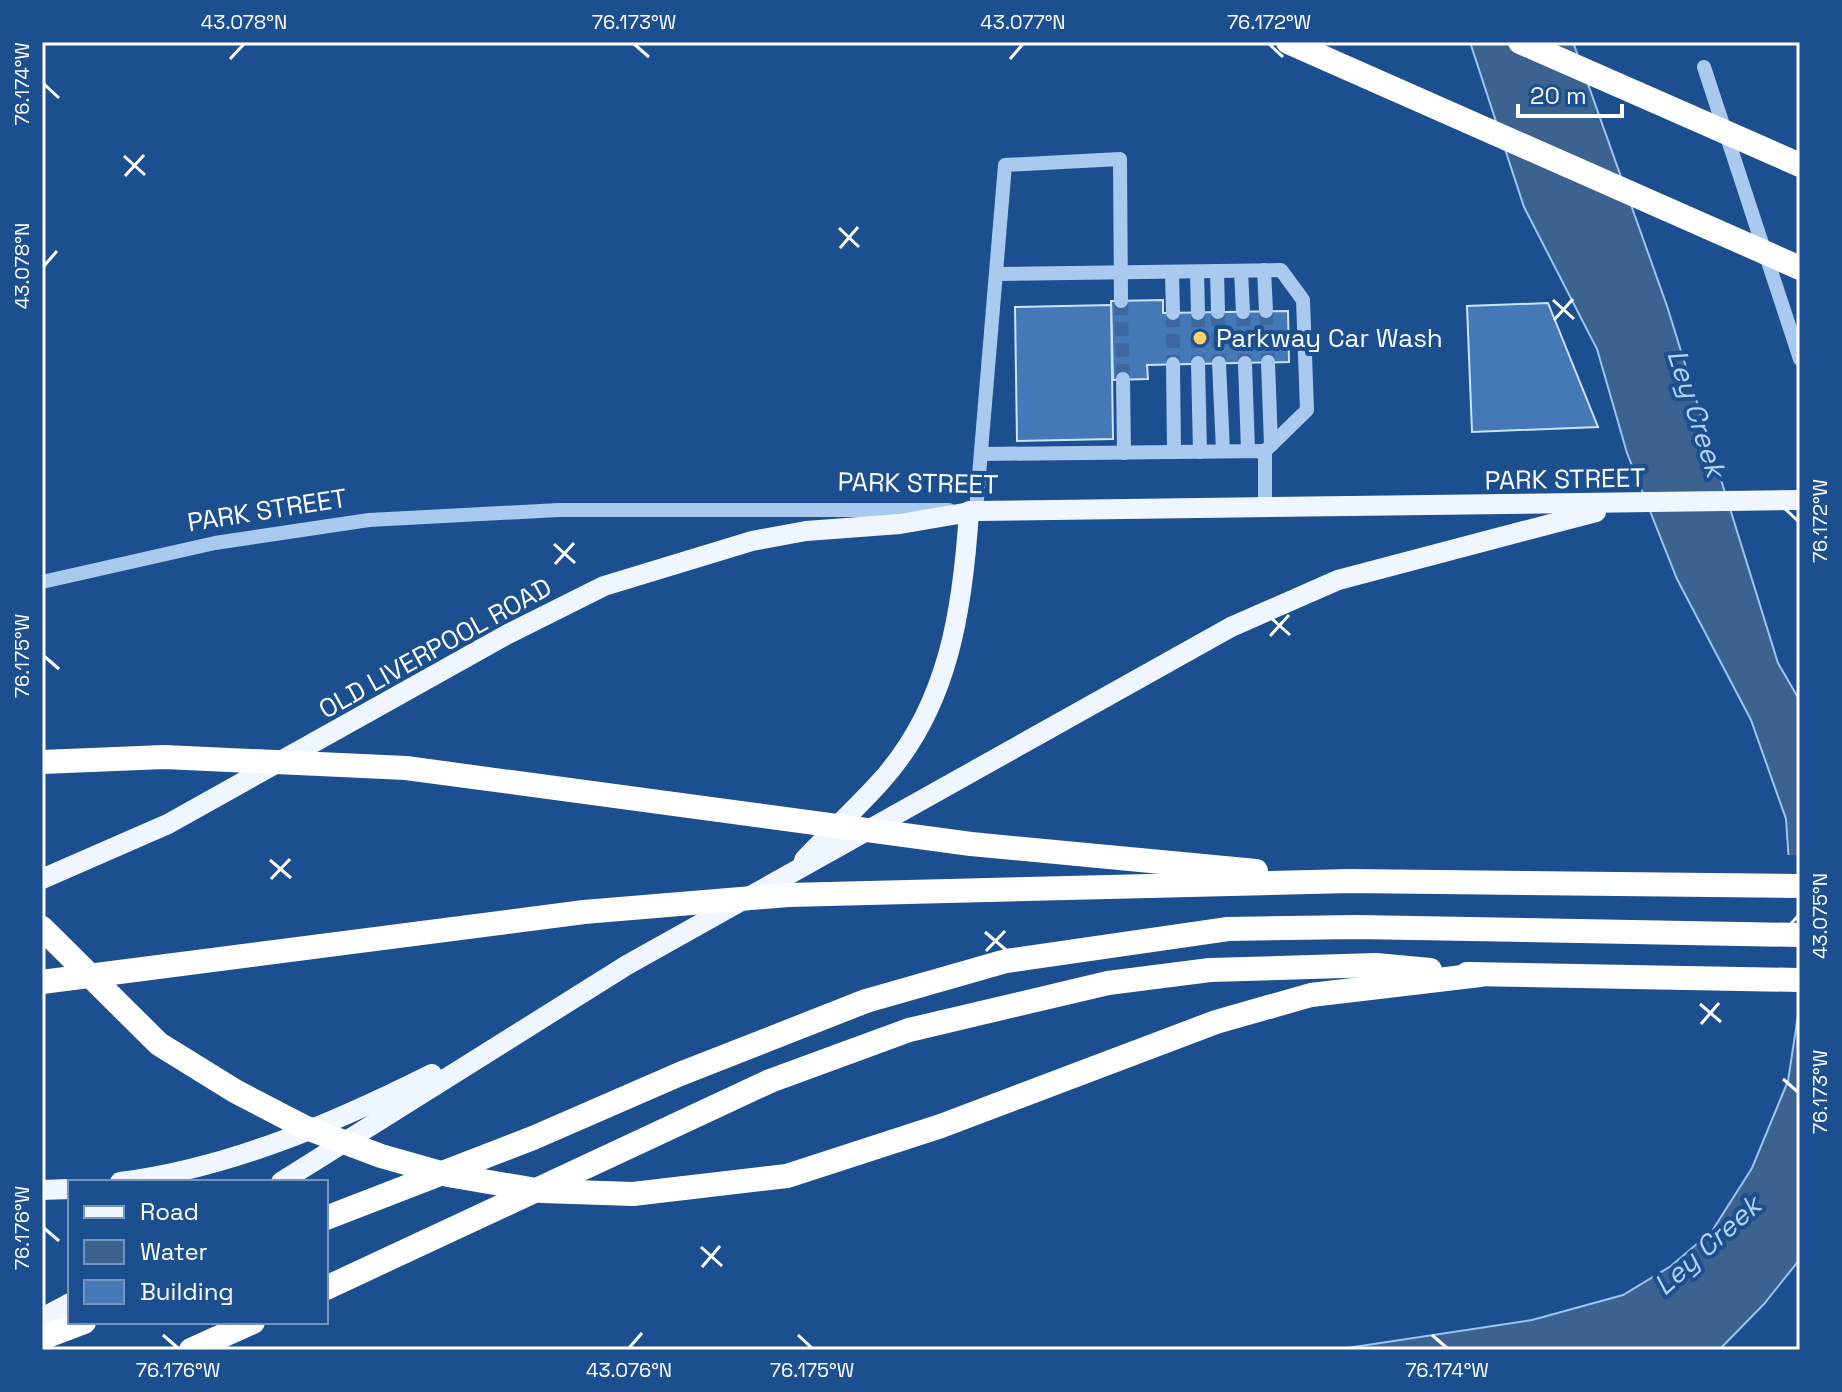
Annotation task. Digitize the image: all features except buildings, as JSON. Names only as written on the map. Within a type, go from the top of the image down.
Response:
[{"type":"highway","points":[[1288,42],[1800,268]]},
{"type":"highway","points":[[1520,42],[1800,165]]},
{"type":"highway","points":[[44,761],[164,757],[406,768],[971,844],[1350,881]]},
{"type":"highway","points":[[42,982],[584,912],[788,895],[1350,881],[1483,880],[1800,886]]},
{"type":"highway","points":[[42,928],[159,1044],[235,1091],[304,1127],[381,1156],[448,1175],[542,1191],[633,1194],[787,1176],[941,1126],[1216,1022],[1311,995],[1480,975]]},
{"type":"highway","points":[[328,1217],[533,1138],[680,1074],[866,1001],[1006,961],[1228,929],[1481,928],[1800,935]]},
{"type":"highway","points":[[328,1287],[770,1081],[909,1030],[1108,983],[1210,970],[1376,965],[1480,975],[1800,980]]},
{"type":"highway","points":[[42,1338],[79,1324]]},
{"type":"highway","points":[[191,1350],[249,1324]]},
{"type":"main road","name":"PARK STREET","points":[[973,511],[1794,500]]},
{"type":"main road","points":[[284,1180],[627,965],[1242,622],[1338,580],[1627,504]]},
{"type":"main road","points":[[787,876],[883,779],[925,716],[939,685],[959,616],[973,511]]},
{"type":"main road","name":"OLD LIVERPOOL ROAD","points":[[42,879],[168,824],[506,635],[604,586],[752,541],[806,531],[930,520],[973,511]]},
{"type":"main road","points":[[130,1180],[204,1166],[318,1127],[535,1024]]},
{"type":"main road","points":[[42,1190],[68,1189]]},
{"type":"main road","points":[[42,1318],[68,1304]]},
{"type":"street","points":[[1704,67],[1800,359]]},
{"type":"street","points":[[973,511],[982,454],[1005,165],[1120,159],[1121,301]]},
{"type":"street","points":[[1264,270],[1266,311]]},
{"type":"street","points":[[982,454],[1248,451],[1268,448],[1307,410],[1303,300],[1281,270],[996,274]]},
{"type":"street","points":[[1217,271],[1218,312]]},
{"type":"street","points":[[1241,271],[1243,312]]},
{"type":"street","points":[[1172,272],[1173,313]]},
{"type":"street","points":[[1197,272],[1198,313]]},
{"type":"street","points":[[1265,508],[1268,362]]},
{"type":"street","points":[[1198,363],[1200,452]]},
{"type":"street","points":[[1219,363],[1223,451]]},
{"type":"street","points":[[1245,363],[1248,451]]},
{"type":"street","points":[[1173,364],[1174,452]]},
{"type":"street","points":[[1123,379],[1124,453]]},
{"type":"street","name":"PARK STREET","points":[[42,582],[215,543],[369,520],[439,515],[900,507],[973,511]]},
{"type":"water","name":"Ley Creek","points":[[1470,42],[1573,42],[1667,306],[1778,663],[1800,701],[1800,1259],[1764,1304],[1719,1350],[1334,1350],[1532,1320],[1623,1295],[1671,1266],[1712,1231],[1752,1168],[1788,1081],[1799,1009],[1786,819],[1751,720],[1677,579],[1627,453],[1597,349],[1524,207]]},
{"type":"pier","points":[[1785,855],[1800,855],[1800,1011],[1795,1011]]},
{"type":"tunnel","points":[[1121,301],[1123,379]]},
{"type":"tunnel","points":[[1266,311],[1268,362]]},
{"type":"tunnel","points":[[1218,312],[1219,363]]},
{"type":"tunnel","points":[[1243,312],[1245,363]]},
{"type":"tunnel","points":[[1173,313],[1173,364]]},
{"type":"tunnel","points":[[1198,313],[1198,363]]},
{"type":"place","name":"Parkway Car Wash","points":[[1200,338]]}]
